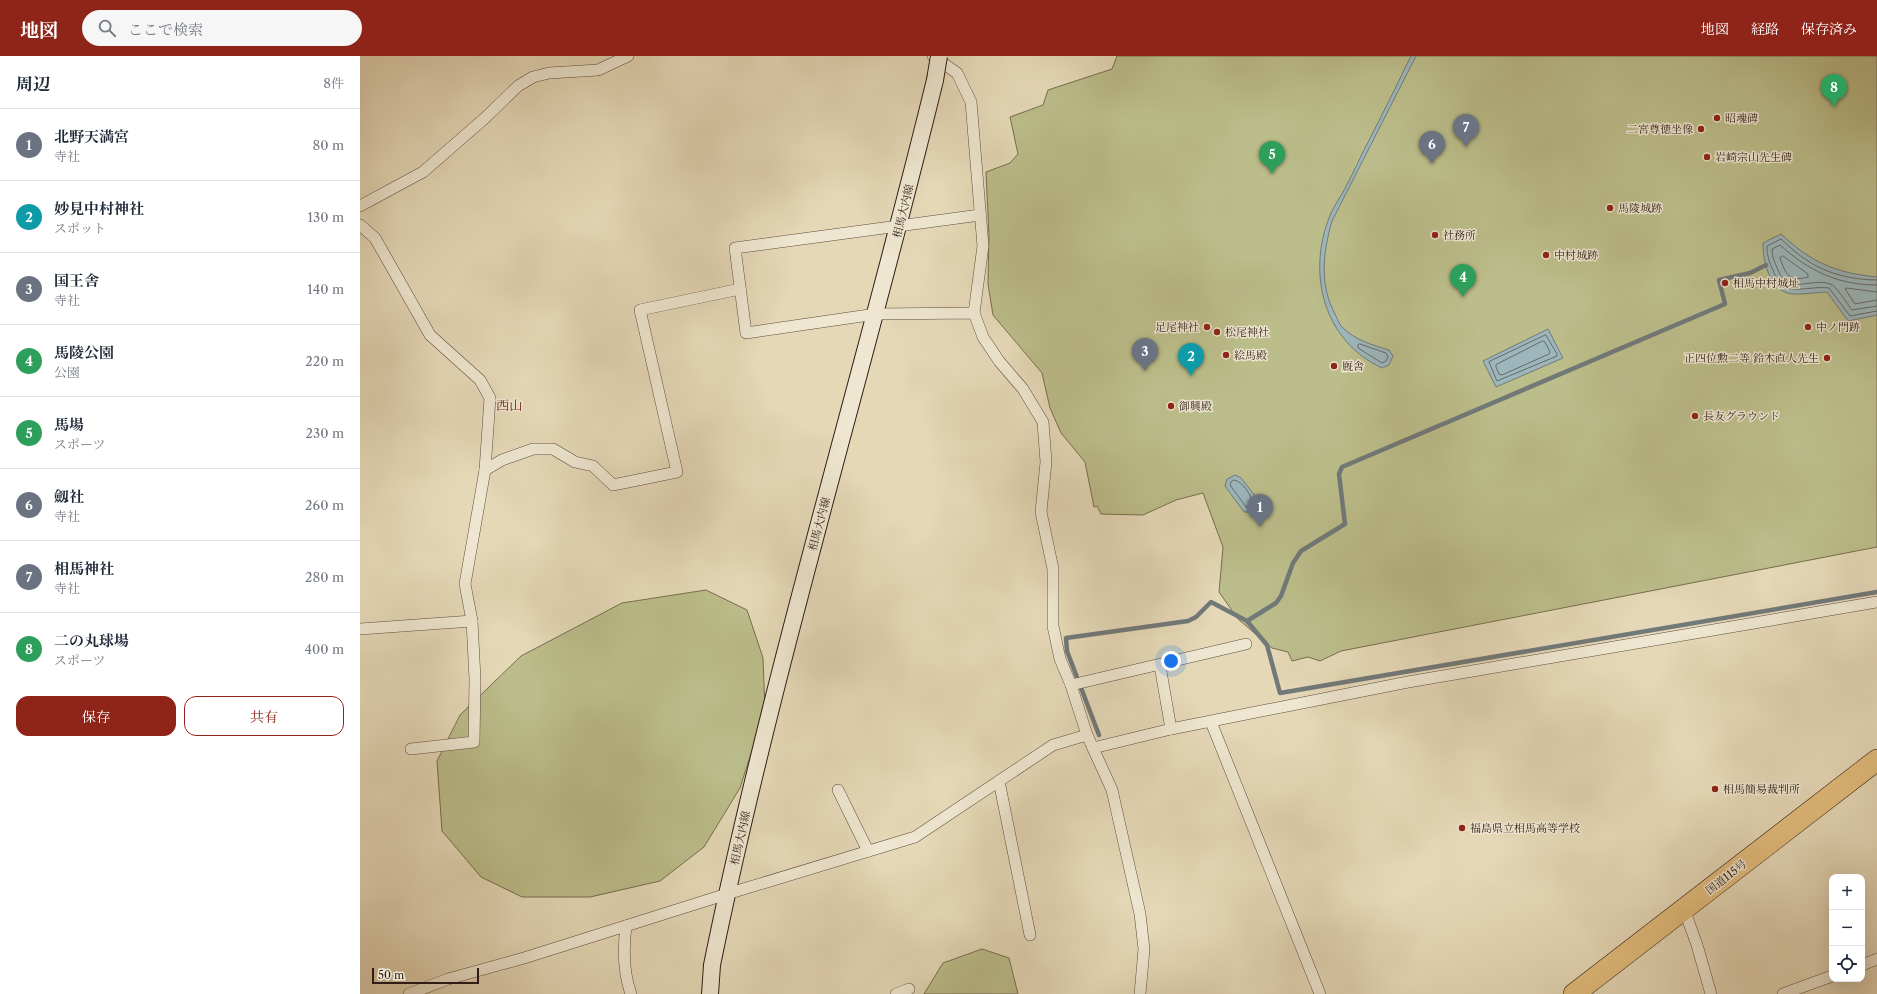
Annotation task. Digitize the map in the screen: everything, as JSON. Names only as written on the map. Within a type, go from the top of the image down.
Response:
[{"type":"highway","name":"国道115号","points":[[1574,994],[1877,760]]},
{"type":"main road","name":"相馬大内線","points":[[710,994],[712,966],[758,761],[900,226],[935,80],[939,56]]},
{"type":"street","points":[[360,206],[423,172],[518,86],[533,77],[549,73],[598,70],[628,56]]},
{"type":"street","points":[[933,56],[957,73],[971,102],[983,246],[974,313],[983,337],[999,362],[1024,390],[1043,422],[1046,462],[1041,512],[1053,569],[1053,626],[1060,659],[1071,685],[1087,735],[1112,790],[1140,914],[1144,949],[1140,994]]},
{"type":"street","points":[[974,313],[876,314],[746,333],[735,248],[980,215]]},
{"type":"street","points":[[360,225],[375,238],[430,335],[480,380],[490,398],[485,470],[465,584],[472,621],[476,680],[474,742],[411,748]]},
{"type":"street","points":[[485,470],[502,460],[533,449],[553,450],[575,462],[593,466],[613,485],[677,472],[640,310],[740,289]]},
{"type":"street","points":[[1093,748],[1171,729],[1408,682],[1877,602]]},
{"type":"street","points":[[360,630],[472,621]]},
{"type":"street","points":[[1071,685],[1160,666],[1246,644]]},
{"type":"street","points":[[1160,666],[1171,729]]},
{"type":"street","points":[[1211,722],[1320,994]]},
{"type":"street","points":[[409,994],[448,978],[524,958],[915,837],[1053,745],[1087,735]]},
{"type":"street","points":[[999,781],[1030,935]]},
{"type":"street","points":[[838,790],[868,851]]},
{"type":"street","points":[[1684,909],[1697,945],[1710,994]]},
{"type":"street","points":[[626,926],[623,953],[627,982],[631,994]]},
{"type":"street","points":[[1865,964],[1877,959]]},
{"type":"street","points":[[1783,994],[1829,977]]},
{"type":"street","points":[[896,994],[909,989]]},
{"type":"green space","points":[[1117,56],[1877,56],[1877,547],[1341,651],[1320,661],[1308,657],[1292,661],[1288,652],[1272,648],[1238,619],[1219,592],[1223,547],[1203,493],[1176,500],[1143,515],[1101,514],[1097,506],[1094,507],[1085,462],[1061,433],[1050,408],[1042,373],[993,315],[988,284],[989,235],[986,172],[1010,163],[1018,154],[1010,117],[1043,105],[1048,90],[1112,69]]},
{"type":"green space","points":[[706,590],[747,610],[763,658],[765,710],[740,788],[704,847],[660,881],[590,897],[522,897],[481,877],[442,831],[437,761],[460,715],[521,656],[622,603]]},
{"type":"green space","points":[[982,949],[1009,958],[1018,994],[924,994],[943,963]]},
{"type":"water","points":[[1411,56],[1416,56],[1332,221],[1326,244],[1324,268],[1325,280],[1330,303],[1339,323],[1347,332],[1358,339],[1389,350],[1393,356],[1389,365],[1382,368],[1362,356],[1346,341],[1334,324],[1326,304],[1321,283],[1320,262],[1323,240],[1330,215],[1350,179]]},
{"type":"water","points":[[1781,234],[1813,259],[1824,264],[1848,273],[1877,277],[1877,315],[1848,321],[1827,292],[1791,294],[1781,290],[1775,285],[1768,272],[1764,257],[1763,243]]},
{"type":"water","points":[[1548,329],[1563,358],[1496,387],[1483,361]]},
{"type":"water","points":[[1235,475],[1241,478],[1256,497],[1257,507],[1252,512],[1244,512],[1225,486],[1227,479]]},
{"type":"waterway","points":[[1247,621],[1276,603],[1281,596],[1293,563],[1301,551],[1345,524],[1339,474],[1342,467],[1725,304],[1719,280],[1750,273],[1766,265]]},
{"type":"waterway","points":[[1099,735],[1067,651],[1066,638],[1188,621],[1196,617],[1211,602],[1247,621],[1267,645],[1280,693],[1877,592]]},
{"type":"place","name":"二の丸球場","points":[[1834,107]]},
{"type":"place","name":"昭魂碑","points":[[1717,118]]},
{"type":"place","name":"二宮尊徳坐像","points":[[1701,129]]},
{"type":"place","name":"相馬神社","points":[[1466,147]]},
{"type":"place","name":"岩崎宗山先生碑","points":[[1707,157]]},
{"type":"place","name":"劔社","points":[[1432,164]]},
{"type":"place","name":"馬場","points":[[1272,174]]},
{"type":"place","name":"馬陵城跡","points":[[1610,208]]},
{"type":"place","name":"社務所","points":[[1435,235]]},
{"type":"place","name":"中村城跡","points":[[1546,255]]},
{"type":"place","name":"相馬中村城址","points":[[1725,283]]},
{"type":"place","name":"馬陵公園","points":[[1463,297]]},
{"type":"place","name":"足尾神社","points":[[1207,327]]},
{"type":"place","name":"中ノ門跡","points":[[1808,327]]},
{"type":"place","name":"松尾神社","points":[[1217,332]]},
{"type":"place","name":"絵馬殿","points":[[1226,355]]},
{"type":"place","name":"正四位勲二等 鈴木直人先生","points":[[1827,358]]},
{"type":"place","name":"厩舎","points":[[1334,366]]},
{"type":"place","name":"国王舎","points":[[1145,371]]},
{"type":"place","name":"妙見中村神社","points":[[1191,376]]},
{"type":"place","name":"御興殿","points":[[1171,406]]},
{"type":"place","name":"長友グラウンド","points":[[1695,416]]},
{"type":"place","name":"北野天満宮","points":[[1260,527]]},
{"type":"place","name":"相馬簡易裁判所","points":[[1715,789]]},
{"type":"place","name":"福島県立相馬高等学校","points":[[1462,828]]},
{"type":"district","name":"西山","points":[[509,405]]}]
